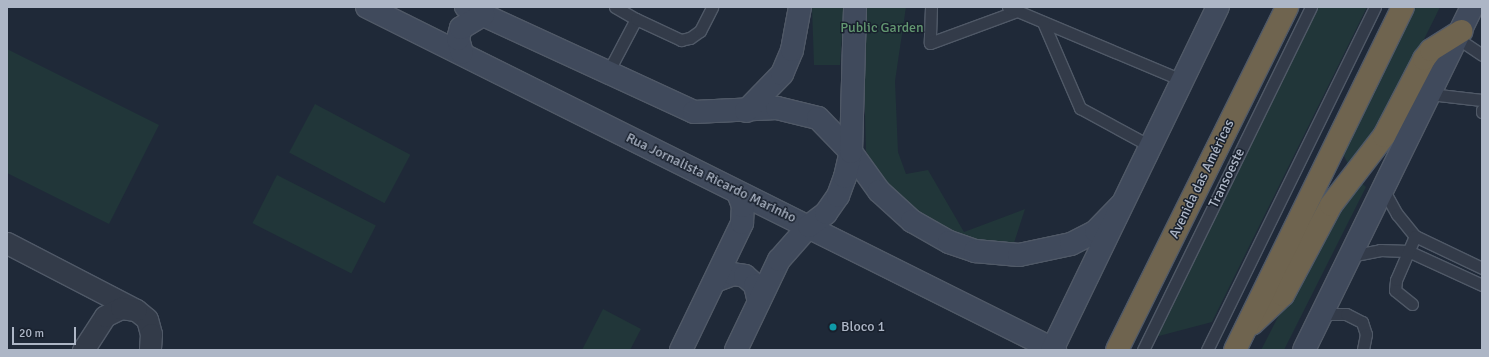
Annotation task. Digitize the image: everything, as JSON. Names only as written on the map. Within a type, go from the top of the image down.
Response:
[{"type":"highway","name":"Avenida das Américas","points":[[1117,350],[1287,7]]},
{"type":"highway","points":[[1235,350],[1402,7]]},
{"type":"highway","points":[[1245,330],[1283,295],[1331,205],[1384,136],[1424,59],[1431,50],[1459,35]]},
{"type":"street","name":"Rua Jornalista Ricardo Marinho","points":[[367,7],[462,53],[738,193],[809,226],[1053,350]]},
{"type":"street","points":[[746,111],[782,74],[792,50],[800,7]]},
{"type":"street","points":[[736,350],[780,260],[809,226],[826,213],[838,196],[851,152],[855,7]]},
{"type":"street","points":[[1053,350],[1121,205],[1218,7]]},
{"type":"street","points":[[1304,350],[1472,7]]},
{"type":"street","points":[[462,53],[458,39],[461,28],[474,11],[607,74],[694,112],[746,111],[777,108],[812,116],[830,128],[851,152],[880,191],[912,221],[949,242],[975,251],[1019,255],[1071,244],[1096,230],[1121,205]]},
{"type":"street","points":[[681,350],[742,223],[743,206],[738,193]]},
{"type":"street","points":[[7,243],[136,310],[147,319],[151,334],[150,350]]},
{"type":"street","points":[[715,281],[733,274],[745,276],[755,285],[759,302]]},
{"type":"street","points":[[83,350],[105,316],[121,308],[136,310]]},
{"type":"lane","points":[[615,7],[636,19],[681,40],[690,38],[700,31],[712,7]]},
{"type":"lane","points":[[930,7],[930,43],[1012,9],[1182,80]]},
{"type":"lane","name":"Transoeste","points":[[1143,350],[1311,7]]},
{"type":"lane","points":[[1207,350],[1375,7]]},
{"type":"lane","points":[[607,74],[636,19]]},
{"type":"lane","points":[[1043,22],[1080,108],[1150,146]]},
{"type":"lane","points":[[1459,35],[1482,56]]},
{"type":"lane","points":[[1430,94],[1482,100]]},
{"type":"lane","points":[[1383,189],[1397,214],[1415,236],[1482,268]]},
{"type":"lane","points":[[1412,304],[1395,290],[1408,251],[1415,236]]},
{"type":"lane","points":[[1349,256],[1380,250],[1408,251],[1482,285]]},
{"type":"lane","points":[[1321,314],[1346,314],[1362,322],[1366,334],[1363,350]]},
{"type":"green space","points":[[812,7],[844,7],[840,65],[814,65]]},
{"type":"green space","name":"Public Garden","points":[[862,7],[906,7],[895,81],[898,152],[906,174],[928,170],[964,232],[1025,209],[1013,246],[975,244],[917,214],[886,187],[866,151]]},
{"type":"green space","points":[[1318,7],[1367,7],[1212,322],[1155,337]]},
{"type":"green space","points":[[1416,7],[1440,7],[1385,118],[1348,164],[1343,154]]},
{"type":"green space","points":[[7,49],[159,125],[109,224],[7,173]]},
{"type":"green space","points":[[315,104],[410,155],[385,203],[289,153]]},
{"type":"green space","points":[[277,175],[376,225],[351,274],[252,223]]},
{"type":"green space","points":[[1358,180],[1366,187],[1284,350],[1261,350],[1331,214]]},
{"type":"green space","points":[[603,309],[641,329],[630,350],[582,350]]},
{"type":"place","name":"Bloco 1","points":[[833,327]]}]
